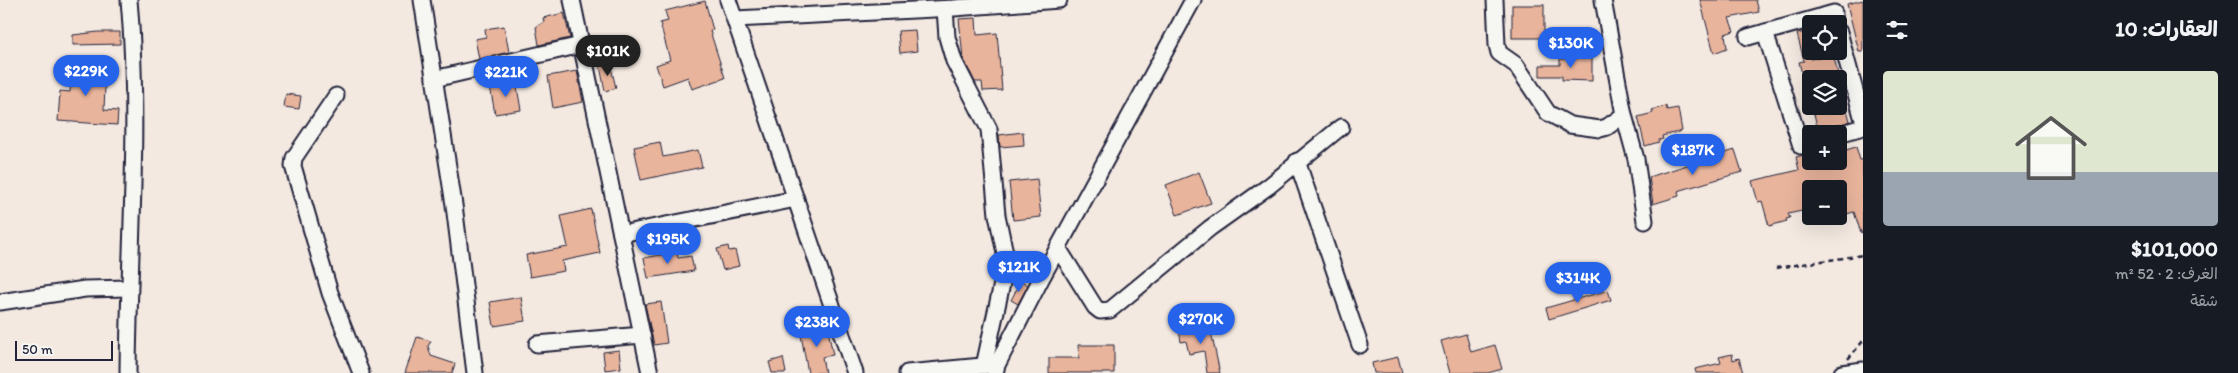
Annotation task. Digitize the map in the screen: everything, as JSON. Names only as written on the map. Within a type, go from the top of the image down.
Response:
[{"type":"street","points":[[128,373],[135,126],[129,0]]},
{"type":"street","points":[[422,0],[454,205],[475,373]]},
{"type":"street","points":[[572,0],[650,373]]},
{"type":"street","points":[[728,0],[856,373]]},
{"type":"street","points":[[735,20],[945,9],[1059,0]]},
{"type":"street","points":[[992,368],[1193,0]]},
{"type":"street","points":[[1495,0],[1499,52],[1516,66],[1548,113],[1570,125],[1600,129],[1607,127],[1624,115]]},
{"type":"street","points":[[1603,0],[1624,115],[1636,158],[1645,221]]},
{"type":"street","points":[[945,9],[947,37],[954,60],[989,129],[997,215],[1005,253],[992,368]]},
{"type":"street","points":[[1748,37],[1833,12]]},
{"type":"street","points":[[1765,32],[1802,146]]},
{"type":"street","points":[[434,79],[581,45]]},
{"type":"street","points":[[1847,60],[1863,120]]},
{"type":"street","points":[[336,96],[294,158],[293,166],[330,293],[361,373]]},
{"type":"street","points":[[1058,248],[1095,307],[1100,311],[1110,310],[1210,228],[1269,186],[1297,161],[1341,127]]},
{"type":"street","points":[[1847,132],[1863,127]]},
{"type":"street","points":[[1297,161],[1360,345]]},
{"type":"street","points":[[621,234],[796,199]]},
{"type":"street","points":[[0,302],[85,290],[129,288]]},
{"type":"street","points":[[538,344],[642,335]]},
{"type":"street","points":[[907,373],[992,368]]},
{"type":"street","points":[[1842,373],[1863,370]]},
{"type":"path","points":[[1776,268],[1863,255]]},
{"type":"building","points":[[1700,0],[1756,0],[1759,12],[1729,18],[1734,31],[1725,34],[1727,48],[1714,53]]},
{"type":"building","points":[[1863,0],[1863,52],[1859,52],[1847,4]]},
{"type":"building","points":[[705,1],[713,30],[710,31],[725,78],[692,89],[688,77],[663,86],[656,65],[670,60],[660,23],[668,21],[665,11]]},
{"type":"building","points":[[1512,5],[1544,5],[1544,38],[1512,38]]},
{"type":"building","points":[[564,13],[570,38],[539,45],[536,27],[544,22],[543,18]]},
{"type":"building","points":[[976,18],[977,35],[997,33],[1002,90],[983,91],[982,82],[975,82],[963,58],[959,19]]},
{"type":"building","points":[[504,26],[509,52],[479,59],[475,39],[486,37],[485,29]]},
{"type":"building","points":[[915,30],[917,51],[900,53],[898,31]]},
{"type":"building","points":[[120,32],[120,44],[73,45],[73,35]]},
{"type":"building","points":[[1802,33],[1802,53],[1797,34]]},
{"type":"building","points":[[1576,53],[1592,53],[1592,81],[1562,80],[1562,76],[1540,76],[1540,65],[1560,65],[1560,59],[1576,59]]},
{"type":"building","points":[[1834,60],[1837,70],[1802,70],[1802,74],[1799,62]]},
{"type":"building","points":[[72,62],[106,64],[104,110],[118,111],[117,125],[58,121],[60,91],[70,92]]},
{"type":"building","points":[[610,63],[616,88],[605,91],[600,66]]},
{"type":"building","points":[[577,71],[583,102],[553,108],[548,76]]},
{"type":"building","points":[[516,81],[521,110],[495,114],[490,86]]},
{"type":"building","points":[[286,94],[301,96],[299,109],[284,107]]},
{"type":"building","points":[[1666,106],[1667,110],[1678,108],[1682,131],[1662,136],[1663,139],[1659,140],[1659,142],[1645,146],[1638,117],[1653,113],[1652,110]]},
{"type":"building","points":[[1847,110],[1850,121],[1839,125],[1817,125],[1814,115],[1847,115]]},
{"type":"building","points":[[1023,132],[1024,145],[1000,147],[999,135]]},
{"type":"building","points":[[660,142],[663,157],[698,150],[702,167],[641,180],[634,147]]},
{"type":"building","points":[[1856,147],[1860,160],[1863,160],[1863,232],[1861,233],[1854,212],[1847,214],[1847,180],[1802,180],[1802,211],[1788,214],[1790,218],[1786,219],[1787,221],[1769,226],[1762,201],[1758,202],[1752,181],[1799,170],[1796,157],[1802,155],[1802,170],[1847,170],[1847,150]]},
{"type":"building","points":[[1735,150],[1742,172],[1678,191],[1679,196],[1653,204],[1649,177]]},
{"type":"building","points":[[1199,172],[1211,203],[1177,215],[1166,185]]},
{"type":"building","points":[[1037,179],[1041,217],[1013,220],[1009,182]]},
{"type":"building","points":[[591,209],[600,253],[562,261],[564,271],[530,277],[526,255],[568,247],[561,216]]},
{"type":"building","points":[[728,246],[729,251],[735,250],[739,266],[723,270],[717,249]]},
{"type":"building","points":[[677,252],[678,258],[691,256],[694,271],[648,278],[644,258]]},
{"type":"building","points":[[1021,281],[1028,285],[1018,304],[1011,300]]},
{"type":"building","points":[[1608,290],[1611,300],[1549,319],[1546,308]]},
{"type":"building","points":[[521,297],[525,321],[494,326],[490,302]]},
{"type":"building","points":[[661,302],[667,343],[654,345],[645,304]]},
{"type":"building","points":[[1209,323],[1220,373],[1207,373],[1204,351],[1189,354],[1186,341],[1181,342],[1179,329]]},
{"type":"building","points":[[827,325],[833,355],[822,357],[825,373],[808,373],[801,335],[808,334],[807,329]]},
{"type":"building","points":[[1466,334],[1471,352],[1495,345],[1502,369],[1488,373],[1450,373],[1441,341]]},
{"type":"building","points":[[417,337],[431,341],[428,346],[431,356],[455,364],[452,373],[405,373]]},
{"type":"building","points":[[1078,345],[1114,345],[1114,373],[1049,373],[1049,358],[1079,358]]},
{"type":"building","points":[[619,350],[621,368],[605,370],[603,352]]},
{"type":"building","points":[[1732,354],[1733,360],[1739,358],[1743,373],[1696,373],[1695,369],[1721,363],[1719,357]]},
{"type":"building","points":[[1398,357],[1402,373],[1374,373],[1372,363]]},
{"type":"building","points":[[783,358],[786,373],[772,373],[769,362]]}]
